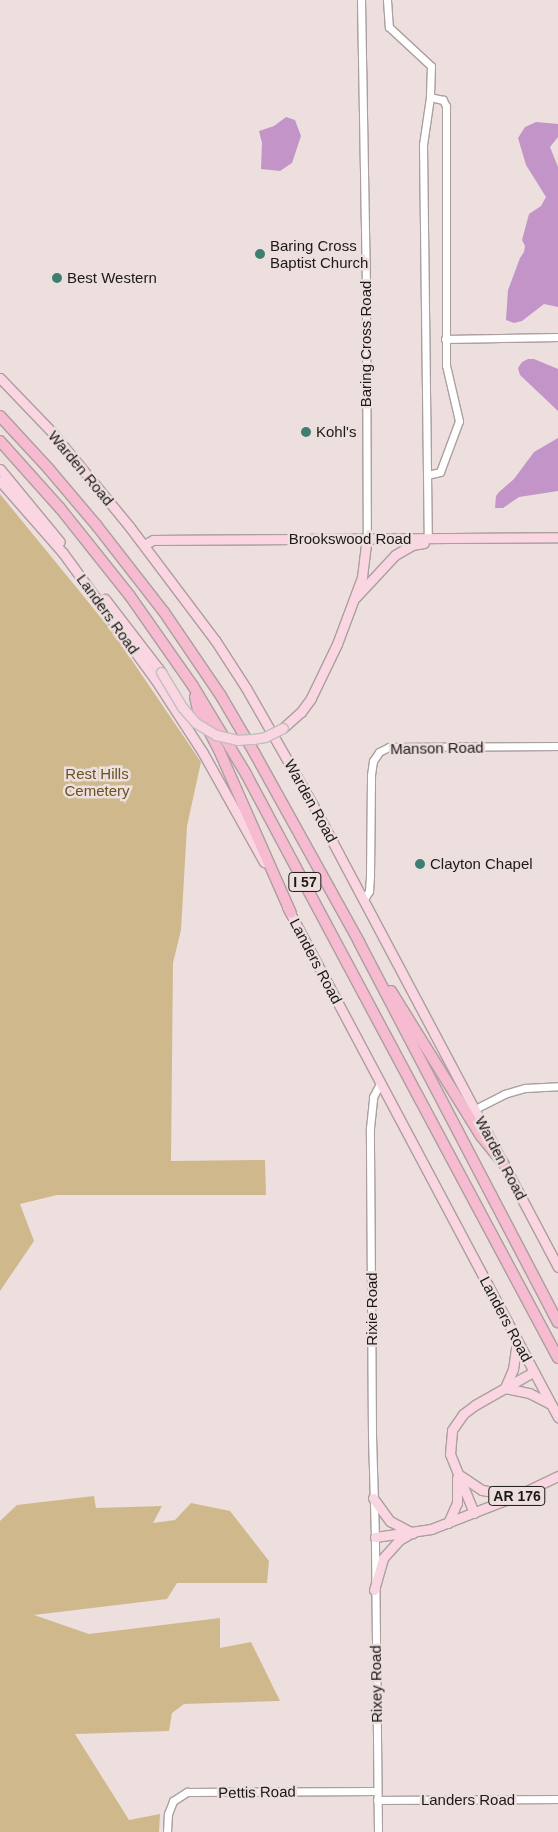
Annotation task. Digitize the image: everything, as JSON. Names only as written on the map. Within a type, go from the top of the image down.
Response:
[{"type":"highway","name":"I 57","points":[[0,416],[98,526],[195,657],[256,754],[359,942],[558,1322]]},
{"type":"highway","name":"I 57","points":[[0,441],[87,540],[130,596],[193,686],[269,814],[558,1358]]},
{"type":"highway","points":[[193,686],[198,710],[219,750],[290,913]]},
{"type":"highway","points":[[359,942],[482,1136],[504,1164]]},
{"type":"main road","name":"Warden Road","points":[[0,378],[52,432],[144,546],[215,640],[250,695],[291,764],[364,899],[558,1266]]},
{"type":"main road","points":[[0,469],[34,508],[161,672],[182,707],[196,723],[216,736],[237,740],[264,737],[283,728],[301,712],[311,698],[337,644],[355,598],[362,576],[367,539]]},
{"type":"main road","name":"Landers Road","points":[[0,481],[63,553],[102,604],[164,692],[203,753],[558,1417]]},
{"type":"main road","name":"Brookswood Road","points":[[144,546],[153,540],[558,538]]},
{"type":"main road","points":[[355,598],[395,555],[412,545],[444,539]]},
{"type":"main road","points":[[505,1388],[514,1369],[517,1341]]},
{"type":"main road","points":[[374,1590],[383,1558],[399,1540],[413,1533],[474,1513],[450,1454],[450,1443],[457,1422],[475,1405],[534,1372]]},
{"type":"main road","points":[[505,1388],[529,1392],[551,1405]]},
{"type":"main road","points":[[457,1473],[466,1481],[482,1490],[516,1496]]},
{"type":"main road","points":[[448,1523],[457,1503],[457,1473]]},
{"type":"main road","name":"AR 176","points":[[474,1513],[558,1476]]},
{"type":"main road","points":[[373,1498],[390,1521],[413,1533]]},
{"type":"main road","points":[[375,1536],[413,1533]]},
{"type":"street","name":"Baring Cross Road","points":[[361,0],[367,312],[367,539]]},
{"type":"street","points":[[387,0],[389,27],[431,66],[430,97],[422,145],[428,539]]},
{"type":"street","points":[[427,476],[440,472],[459,421],[446,366],[446,106],[443,100],[430,97]]},
{"type":"street","points":[[446,340],[558,337]]},
{"type":"street","name":"Manson Road","points":[[364,899],[369,891],[370,875],[371,775],[373,761],[379,752],[389,747],[558,746]]},
{"type":"street","name":"Rixie Road","points":[[375,1536],[373,1498],[370,1128],[374,1098],[380,1084]]},
{"type":"street","points":[[475,1109],[510,1092],[525,1088],[558,1086]]},
{"type":"street","name":"Rixey Road","points":[[375,1536],[374,1590],[378,1832]]},
{"type":"street","name":"Pettis Road","points":[[167,1832],[168,1814],[172,1801],[187,1792],[377,1791]]},
{"type":"street","name":"Landers Road","points":[[377,1800],[558,1799]]},
{"type":"green space","name":"Rest Hills Cemetery","points":[[0,494],[112,631],[201,762],[187,826],[181,930],[173,963],[171,1161],[265,1160],[266,1195],[57,1195],[20,1204],[34,1241],[0,1291]]},
{"type":"green space","points":[[94,1496],[96,1508],[162,1506],[153,1523],[175,1520],[191,1503],[230,1511],[269,1561],[267,1583],[177,1583],[167,1599],[34,1615],[89,1634],[220,1618],[220,1648],[251,1642],[280,1701],[184,1704],[172,1713],[169,1731],[75,1734],[129,1820],[160,1814],[159,1832],[0,1832],[0,1521],[17,1505]]},
{"type":"shaded area","points":[[286,117],[295,120],[301,136],[292,163],[280,171],[261,169],[262,143],[259,131],[274,126]]},
{"type":"shaded area","points":[[536,122],[558,124],[558,137],[550,147],[558,167],[558,307],[544,304],[522,321],[514,323],[506,320],[508,290],[524,252],[525,246],[522,240],[529,214],[541,206],[546,197],[526,165],[518,138],[525,127]]},
{"type":"shaded area","points":[[534,359],[558,369],[558,411],[520,375],[518,368],[522,362]]},
{"type":"shaded area","points":[[558,438],[558,491],[519,497],[503,508],[495,508],[496,496],[514,479],[534,452]]},
{"type":"place","name":"Baring Cross Baptist Church","points":[[260,254]]},
{"type":"place","name":"Best Western","points":[[57,278]]},
{"type":"place","name":"Kohl's","points":[[306,432]]},
{"type":"place","name":"Clayton Chapel","points":[[420,864]]}]
